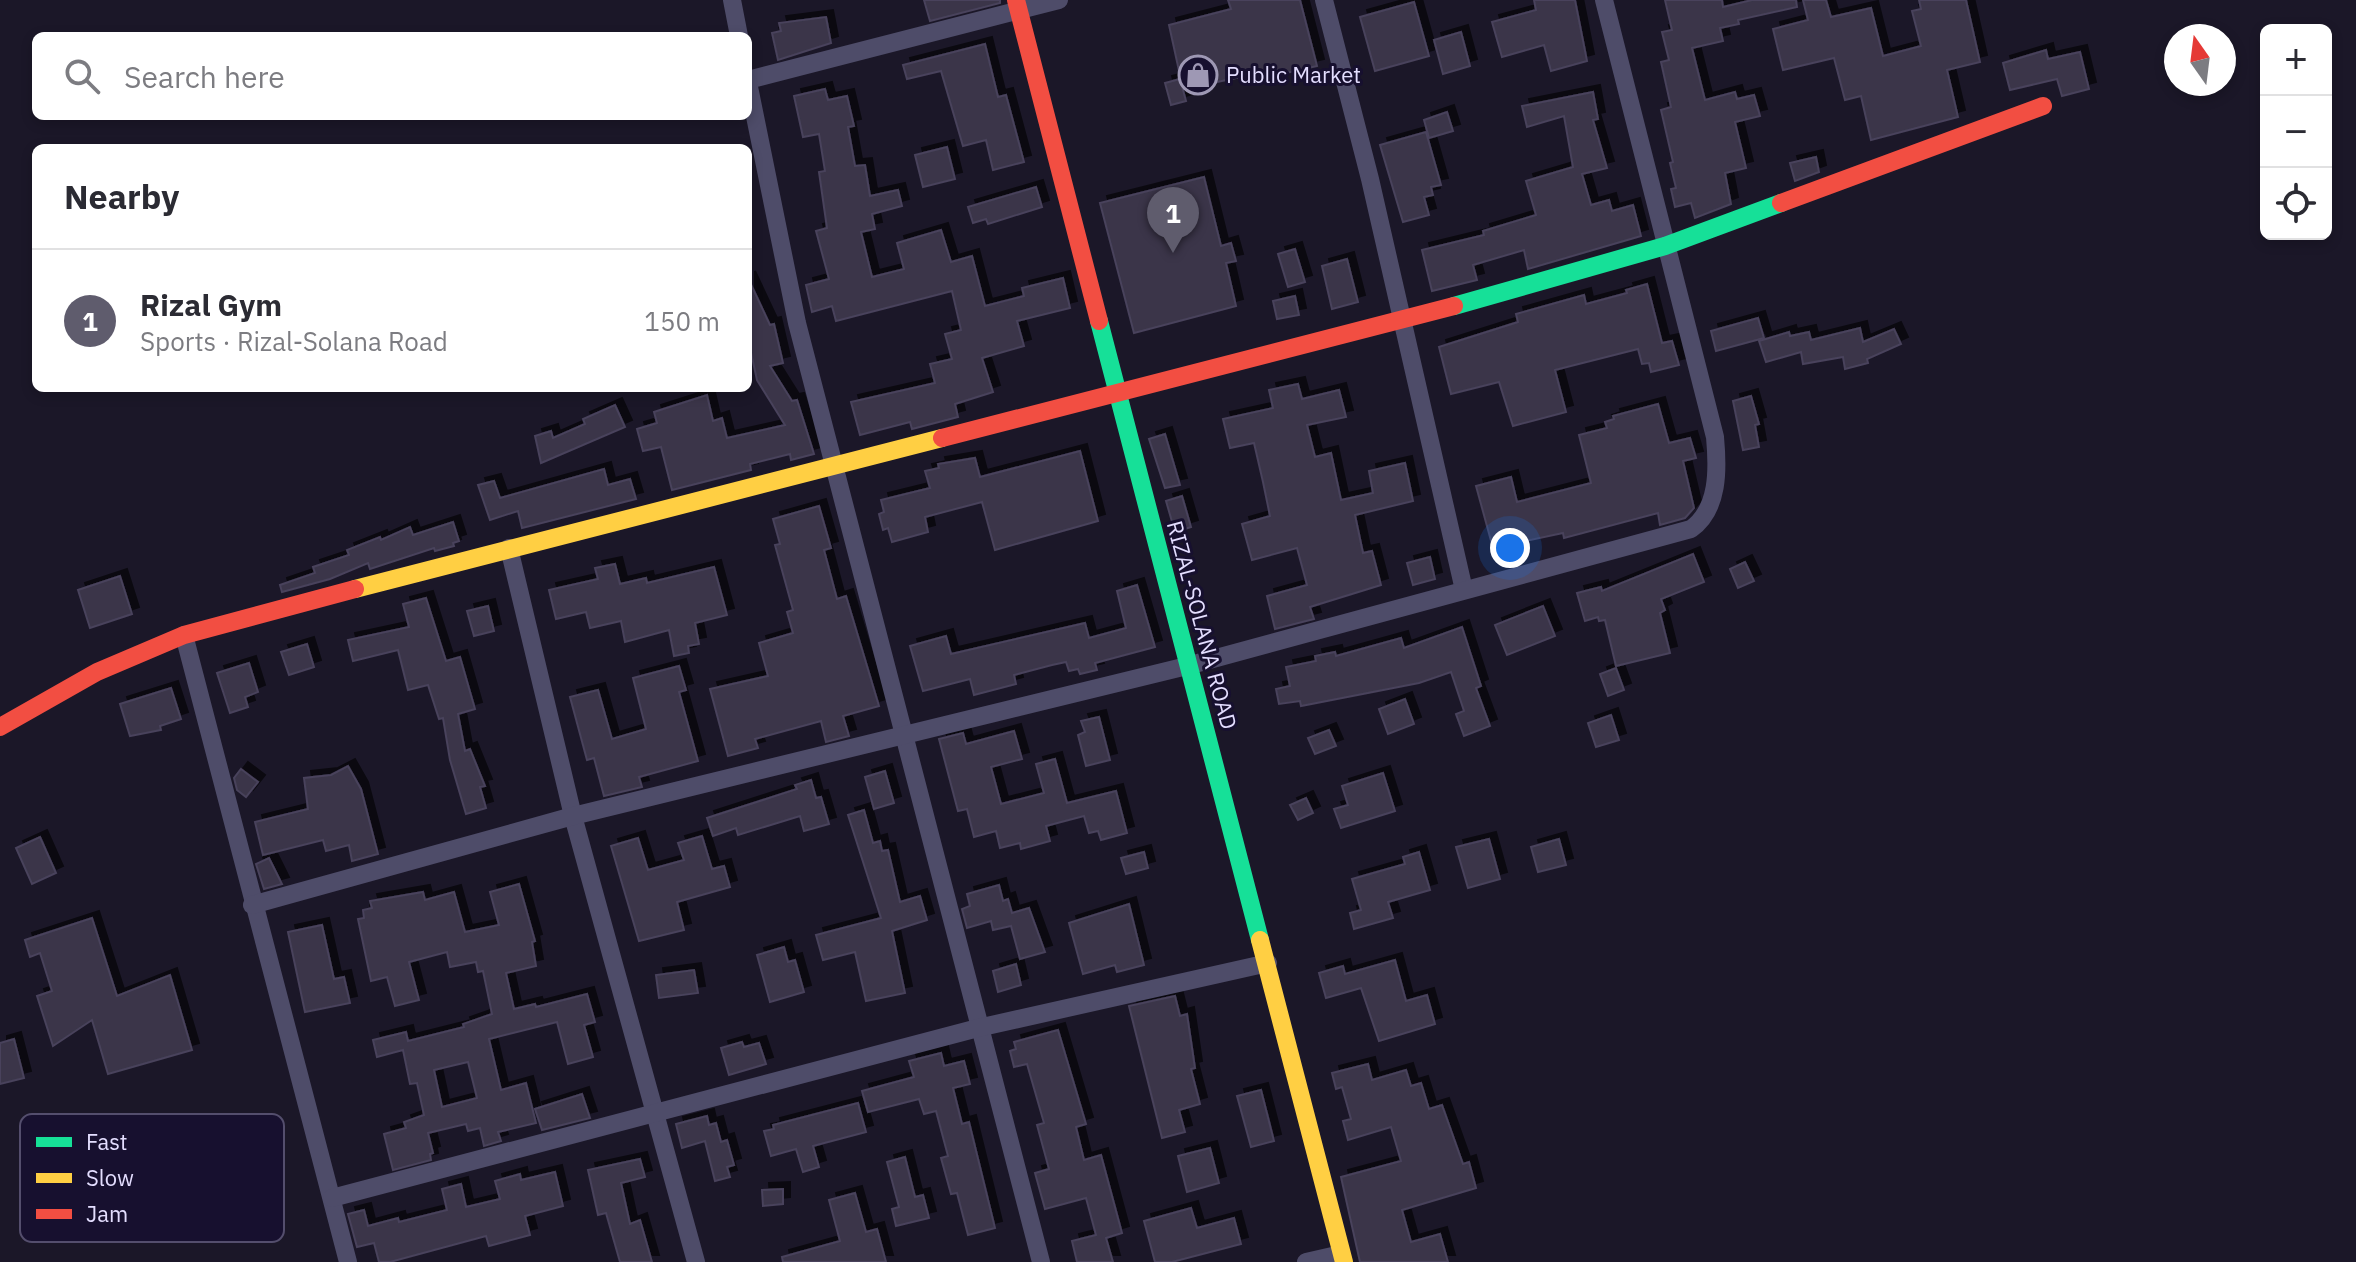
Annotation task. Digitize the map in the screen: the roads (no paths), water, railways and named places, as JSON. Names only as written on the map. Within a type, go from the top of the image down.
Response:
[{"type":"street","points":[[732,0],[738,32]]},
{"type":"street","points":[[752,80],[1017,5],[1059,0]]},
{"type":"street","points":[[1324,0],[1403,321],[1464,590]]},
{"type":"street","points":[[252,905],[573,816],[1187,666],[1674,536],[1701,522],[1716,480],[1715,437],[1604,0]]},
{"type":"street","name":"RIZAL-SOLANA ROAD","points":[[1017,5],[1187,666],[1268,963],[1342,1258]]},
{"type":"street","points":[[752,101],[797,323],[1041,1262]]},
{"type":"street","points":[[0,727],[97,672],[184,635],[509,548],[1403,321],[1665,246],[2043,106]]},
{"type":"street","points":[[509,548],[573,816],[696,1262]]},
{"type":"street","points":[[184,635],[252,905],[348,1262]]},
{"type":"street","points":[[332,1198],[655,1110],[978,1028],[1268,963]]},
{"type":"street","points":[[1306,1262],[1342,1258]]},
{"type":"place","name":"Public Market","points":[[1198,75]]},
{"type":"place","name":"Rizal Gym","points":[[1173,253]]}]
